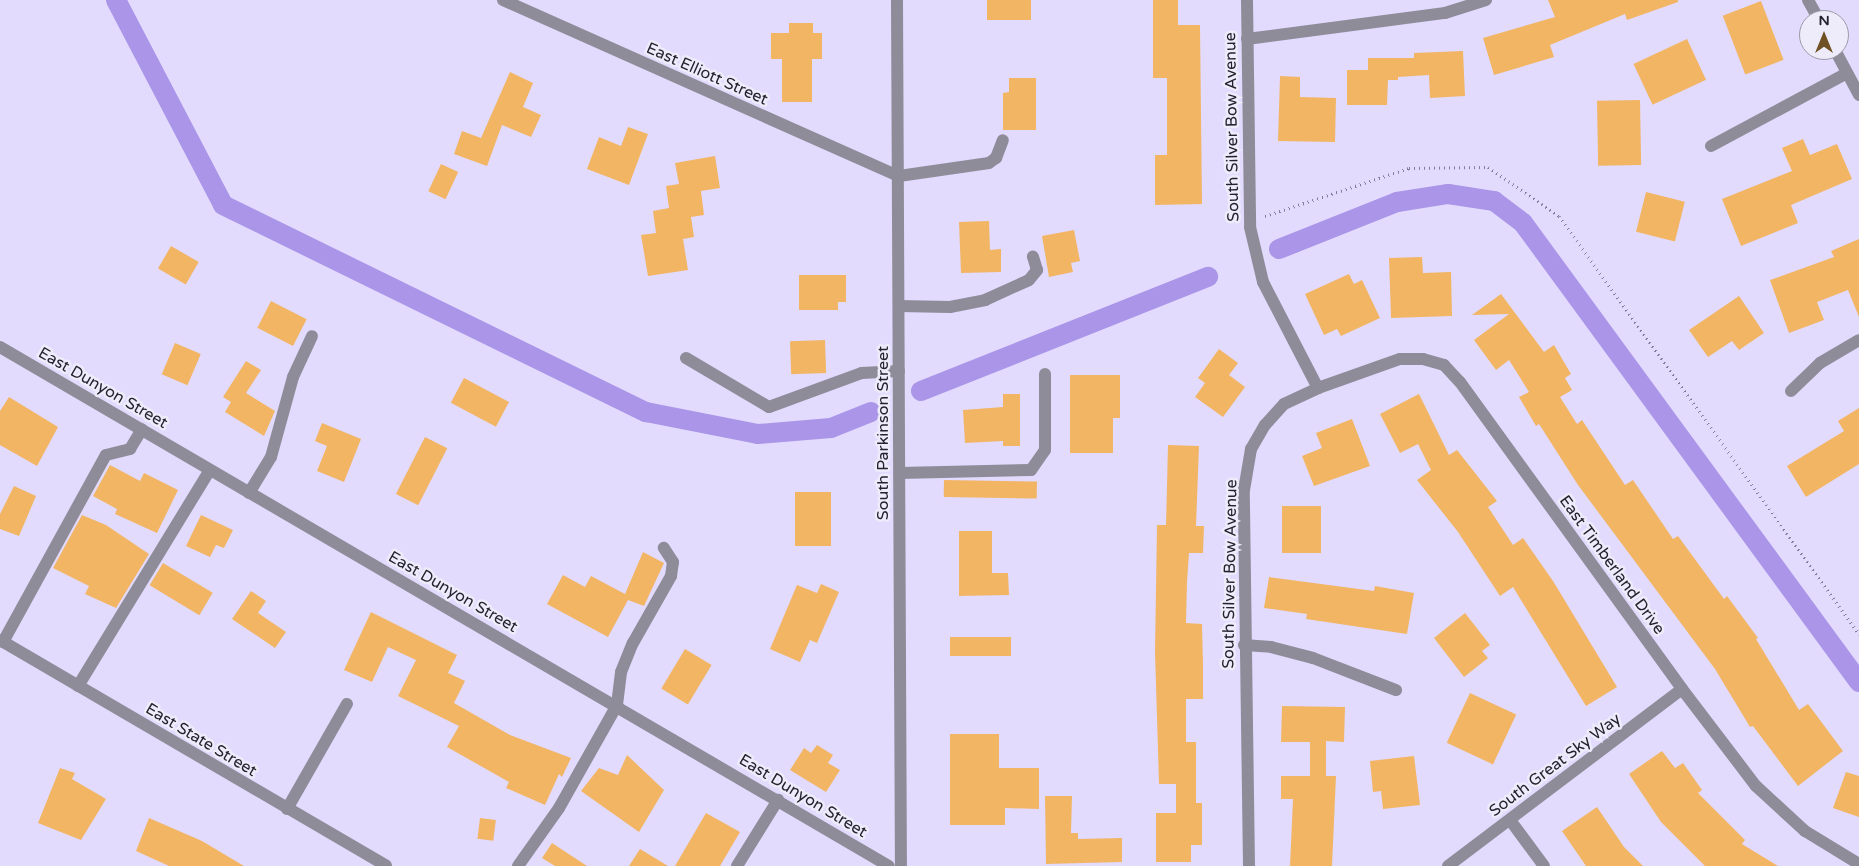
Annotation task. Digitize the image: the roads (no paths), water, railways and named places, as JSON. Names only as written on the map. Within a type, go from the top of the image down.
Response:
[{"type":"street","name":"East Elliott Street","points":[[503,0],[899,176]]},
{"type":"street","name":"South Parkinson Street","points":[[897,0],[901,866]]},
{"type":"street","name":"South Silver Bow Avenue","points":[[1247,0],[1250,227],[1263,282],[1318,388],[1284,404],[1265,425],[1251,449],[1244,490],[1244,645],[1249,866]]},
{"type":"street","points":[[1247,40],[1445,13],[1486,0]]},
{"type":"street","points":[[1840,60],[1859,95]]},
{"type":"street","points":[[1711,146],[1847,72]]},
{"type":"street","points":[[899,176],[989,163],[996,158],[1003,140]]},
{"type":"street","points":[[899,306],[950,307],[985,300],[1029,280],[1037,270],[1033,257]]},
{"type":"street","points":[[249,493],[271,457],[293,377],[312,336]]},
{"type":"street","points":[[1791,391],[1820,363],[1859,340]]},
{"type":"street","name":"East Dunyon Street","points":[[0,347],[617,705],[889,866]]},
{"type":"street","points":[[686,358],[769,407],[862,373],[899,371]]},
{"type":"street","name":"East Timberland Drive","points":[[1318,388],[1400,359],[1424,359],[1444,365],[1460,382],[1682,689],[1756,786],[1788,817],[1834,851],[1859,864]]},
{"type":"street","points":[[900,473],[1031,470],[1045,450],[1044,374]]},
{"type":"street","points":[[1,641],[106,455],[130,449],[142,429]]},
{"type":"street","points":[[78,686],[210,470]]},
{"type":"street","points":[[518,866],[559,808],[582,762],[617,705],[621,672],[633,643],[671,576],[673,562],[664,548]]},
{"type":"street","name":"East State Street","points":[[1,641],[386,866]]},
{"type":"street","points":[[1244,645],[1271,647],[1313,658],[1396,690]]},
{"type":"street","name":"South Great Sky Way","points":[[1448,866],[1682,689]]},
{"type":"street","points":[[287,809],[348,704]]},
{"type":"street","points":[[737,866],[778,800]]},
{"type":"street","points":[[1510,820],[1544,866]]},
{"type":"waterway","points":[[116,0],[223,205],[646,412],[758,434],[831,428],[871,412]]},
{"type":"waterway","points":[[1279,249],[1397,202],[1448,194],[1494,201],[1523,223],[1859,682]]},
{"type":"waterway","points":[[921,391],[1208,277]]}]
